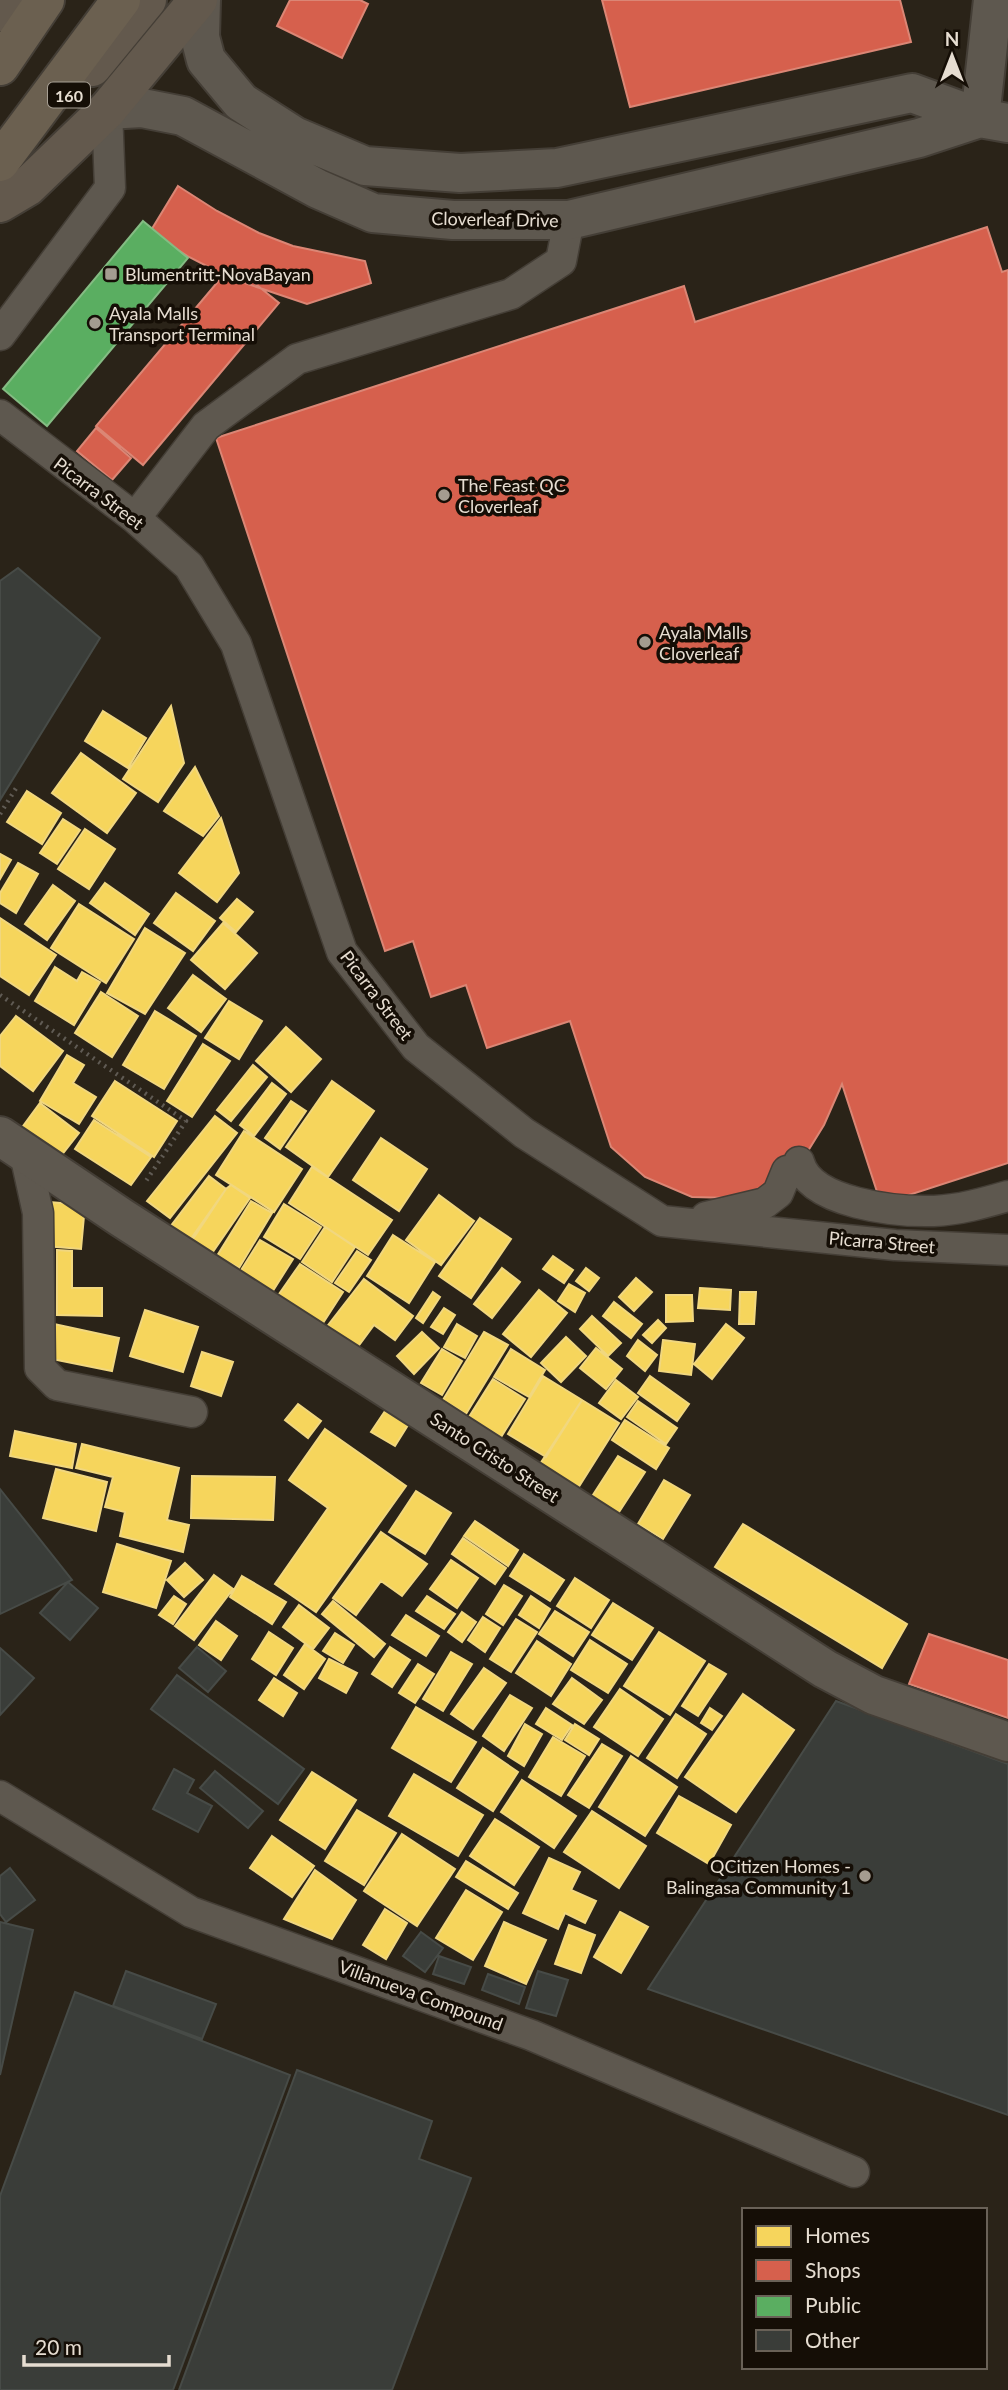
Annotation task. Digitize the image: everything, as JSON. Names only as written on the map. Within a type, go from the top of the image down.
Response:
[{"type":"highway","points":[[0,66],[45,0]]},
{"type":"highway","points":[[0,162],[121,0]]},
{"type":"main road","points":[[0,12],[9,0]]},
{"type":"main road","name":"160","points":[[0,196],[12,165],[147,0]]},
{"type":"main road","name":"160","points":[[0,203],[27,187],[107,110],[200,0]]},
{"type":"street","points":[[200,0],[200,37],[206,60],[241,102],[294,136],[365,166],[460,173],[557,168],[912,93],[994,120],[993,0]]},
{"type":"street","name":"Cloverleaf Drive","points":[[107,110],[142,108],[183,116],[318,189],[373,213],[453,220],[569,220],[994,120]]},
{"type":"street","name":"Santo Cristo Street","points":[[12,1145],[825,1669],[874,1695],[1008,1742]]},
{"type":"lane","points":[[0,335],[110,188],[107,110]]},
{"type":"lane","points":[[135,518],[206,426],[297,359],[511,294],[561,261],[569,220]]},
{"type":"lane","name":"Picarra Street","points":[[0,415],[135,518],[189,566],[236,644],[342,952],[416,1047],[524,1133],[662,1220],[895,1244],[1008,1251]]},
{"type":"lane","points":[[12,1145],[38,1213],[40,1368],[58,1385],[192,1412]]},
{"type":"lane","points":[[662,1220],[717,1216],[765,1203],[778,1193],[799,1160],[808,1180],[858,1204],[933,1211],[1007,1202]]},
{"type":"lane","name":"Villanueva Compound","points":[[0,1796],[191,1912],[531,2035],[854,2172]]},
{"type":"path","points":[[0,814],[18,785]]},
{"type":"path","points":[[0,995],[186,1121],[122,1218]]},
{"type":"building: Homes","points":[[171,706],[184,763],[158,802],[123,779]]},
{"type":"building: Homes","points":[[103,711],[146,738],[128,768],[85,741]]},
{"type":"building: Homes","points":[[81,753],[136,793],[107,833],[52,793]]},
{"type":"building: Homes","points":[[195,767],[219,816],[203,836],[164,811]]},
{"type":"building: Homes","points":[[27,791],[61,813],[42,844],[7,822]]},
{"type":"building: Homes","points":[[221,818],[239,873],[217,902],[179,873]]},
{"type":"building: Homes","points":[[63,819],[80,830],[57,864],[40,853]]},
{"type":"building: Homes","points":[[85,829],[115,849],[89,889],[58,869]]},
{"type":"building: Homes","points":[[0,854],[11,860],[0,879]]},
{"type":"building: Homes","points":[[18,863],[38,874],[16,913],[0,903],[0,893]]},
{"type":"building: Homes","points":[[105,883],[149,914],[135,935],[90,903]]},
{"type":"building: Homes","points":[[53,885],[75,901],[47,940],[25,924]]},
{"type":"building: Homes","points":[[176,893],[215,921],[193,951],[154,923]]},
{"type":"building: Homes","points":[[237,899],[253,912],[236,932],[220,918]]},
{"type":"building: Homes","points":[[79,904],[134,939],[106,983],[51,948]]},
{"type":"building: Homes","points":[[0,918],[56,955],[29,995],[0,976]]},
{"type":"building: Homes","points":[[223,923],[257,953],[225,989],[191,960]]},
{"type":"building: Homes","points":[[145,928],[185,953],[145,1014],[107,993]]},
{"type":"building: Homes","points":[[55,967],[77,981],[82,972],[100,982],[74,1025],[35,1001]]},
{"type":"building: Homes","points":[[193,975],[226,999],[201,1032],[168,1008]]},
{"type":"building: Homes","points":[[101,992],[138,1016],[112,1057],[75,1033]]},
{"type":"building: Homes","points":[[229,1001],[262,1021],[239,1059],[205,1038]]},
{"type":"building: Homes","points":[[155,1011],[196,1036],[164,1089],[123,1065]]},
{"type":"building: Homes","points":[[16,1016],[63,1051],[33,1091],[0,1066],[0,1036]]},
{"type":"building: Homes","points":[[286,1027],[321,1059],[291,1092],[256,1061]]},
{"type":"building: Homes","points":[[203,1044],[230,1061],[192,1117],[167,1101]]},
{"type":"building: Homes","points":[[67,1055],[84,1065],[73,1083],[96,1097],[79,1124],[40,1101]]},
{"type":"building: Homes","points":[[253,1065],[267,1077],[231,1121],[217,1110]]},
{"type":"building: Homes","points":[[115,1081],[177,1121],[154,1157],[92,1116]]},
{"type":"building: Homes","points":[[332,1081],[374,1111],[328,1177],[286,1147]]},
{"type":"building: Homes","points":[[272,1083],[286,1094],[254,1136],[240,1125]]},
{"type":"building: Homes","points":[[291,1101],[306,1111],[280,1149],[265,1138]]},
{"type":"building: Homes","points":[[40,1103],[79,1133],[53,1166],[15,1137]]},
{"type":"building: Homes","points":[[215,1116],[237,1133],[170,1218],[147,1201]]},
{"type":"building: Homes","points":[[94,1120],[151,1157],[131,1185],[75,1149]]},
{"type":"building: Homes","points":[[244,1131],[302,1169],[274,1212],[216,1175]]},
{"type":"building: Homes","points":[[381,1138],[427,1169],[399,1211],[353,1180]]},
{"type":"building: Homes","points":[[312,1167],[392,1220],[368,1255],[289,1203]]},
{"type":"building: Homes","points":[[209,1176],[226,1189],[190,1240],[170,1227]]},
{"type":"building: Homes","points":[[231,1185],[250,1198],[210,1256],[191,1242]]},
{"type":"building: Homes","points":[[439,1195],[474,1221],[441,1265],[406,1240]]},
{"type":"building: Homes","points":[[251,1201],[272,1213],[239,1268],[217,1256]]},
{"type":"building: Homes","points":[[49,1202],[85,1205],[81,1249],[45,1246]]},
{"type":"building: Homes","points":[[284,1204],[321,1227],[300,1259],[264,1237]]},
{"type":"building: Homes","points":[[480,1218],[511,1239],[471,1298],[439,1276]]},
{"type":"building: Homes","points":[[325,1227],[355,1247],[332,1282],[302,1262]]},
{"type":"building: Homes","points":[[393,1235],[435,1262],[409,1303],[367,1276]]},
{"type":"building: Homes","points":[[260,1240],[293,1259],[271,1294],[238,1275]]},
{"type":"building: Homes","points":[[57,1250],[72,1251],[72,1288],[102,1288],[102,1316],[57,1315]]},
{"type":"building: Homes","points":[[357,1251],[371,1260],[349,1292],[335,1283]]},
{"type":"building: Homes","points":[[553,1256],[573,1270],[564,1283],[543,1269]]},
{"type":"building: Homes","points":[[300,1264],[343,1292],[321,1326],[277,1297]]},
{"type":"building: Homes","points":[[502,1268],[520,1282],[492,1318],[474,1304]]},
{"type":"building: Homes","points":[[586,1268],[599,1278],[589,1291],[576,1281]]},
{"type":"building: Homes","points":[[636,1278],[652,1292],[634,1311],[619,1297]]},
{"type":"building: Homes","points":[[364,1279],[413,1316],[395,1340],[374,1325],[354,1352],[325,1329]]},
{"type":"building: Homes","points":[[569,1284],[585,1293],[575,1312],[558,1301]]},
{"type":"building: Homes","points":[[700,1288],[731,1290],[730,1310],[698,1308]]},
{"type":"building: Homes","points":[[539,1290],[567,1313],[531,1357],[503,1334]]},
{"type":"building: Homes","points":[[433,1292],[440,1297],[423,1323],[416,1318]]},
{"type":"building: Homes","points":[[740,1292],[756,1292],[754,1324],[739,1324]]},
{"type":"building: Homes","points":[[666,1295],[692,1295],[693,1321],[666,1322]]},
{"type":"building: Homes","points":[[614,1302],[642,1324],[631,1338],[603,1316]]},
{"type":"building: Homes","points":[[444,1308],[455,1315],[443,1334],[431,1327]]},
{"type":"building: Homes","points":[[145,1310],[198,1327],[183,1372],[130,1356]]},
{"type":"building: Homes","points":[[592,1316],[621,1343],[608,1356],[580,1329]]},
{"type":"building: Homes","points":[[658,1320],[666,1328],[652,1343],[643,1335]]},
{"type":"building: Homes","points":[[54,1324],[119,1338],[112,1371],[47,1358]]},
{"type":"building: Homes","points":[[457,1324],[477,1336],[465,1358],[444,1347]]},
{"type":"building: Homes","points":[[726,1324],[744,1338],[712,1379],[694,1364]]},
{"type":"building: Homes","points":[[422,1332],[439,1348],[414,1374],[397,1356]]},
{"type":"building: Homes","points":[[484,1332],[508,1345],[466,1414],[443,1400]]},
{"type":"building: Homes","points":[[566,1337],[586,1356],[561,1382],[541,1363]]},
{"type":"building: Homes","points":[[638,1340],[657,1355],[645,1371],[627,1356]]},
{"type":"building: Homes","points":[[663,1340],[695,1344],[691,1375],[659,1371]]},
{"type":"building: Homes","points":[[596,1348],[622,1369],[606,1389],[580,1368]]},
{"type":"building: Homes","points":[[442,1349],[462,1361],[442,1395],[421,1383]]},
{"type":"building: Homes","points":[[511,1349],[545,1370],[529,1397],[494,1377]]},
{"type":"building: Homes","points":[[202,1352],[233,1362],[221,1396],[191,1386]]},
{"type":"building: Homes","points":[[543,1376],[582,1400],[546,1457],[508,1434]]},
{"type":"building: Homes","points":[[650,1376],[689,1404],[677,1421],[638,1393]]},
{"type":"building: Homes","points":[[493,1379],[525,1399],[501,1437],[469,1417]]},
{"type":"building: Homes","points":[[616,1380],[638,1397],[621,1419],[599,1403]]},
{"type":"building: Homes","points":[[582,1400],[619,1423],[578,1488],[540,1464]]},
{"type":"building: Homes","points":[[638,1401],[677,1428],[666,1444],[627,1417]]},
{"type":"building: Homes","points":[[298,1404],[321,1421],[308,1438],[285,1420]]},
{"type":"building: Homes","points":[[385,1411],[408,1425],[395,1446],[371,1432]]},
{"type":"building: Homes","points":[[625,1420],[669,1448],[656,1469],[612,1440]]},
{"type":"building: Homes","points":[[325,1429],[406,1486],[316,1612],[275,1584],[328,1508],[289,1480]]},
{"type":"building: Homes","points":[[15,1431],[76,1444],[72,1468],[10,1456]]},
{"type":"building: Homes","points":[[82,1444],[179,1468],[167,1520],[189,1525],[183,1552],[120,1536],[125,1512],[105,1507],[113,1477],[76,1468]]},
{"type":"building: Homes","points":[[618,1456],[645,1472],[617,1515],[591,1498]]},
{"type":"building: Homes","points":[[56,1469],[107,1482],[96,1531],[43,1518]]},
{"type":"building: Homes","points":[[192,1476],[275,1477],[273,1520],[191,1518]]},
{"type":"building: Homes","points":[[664,1480],[690,1495],[663,1539],[638,1524]]},
{"type":"building: Homes","points":[[416,1491],[451,1513],[425,1554],[389,1532]]},
{"type":"building: Homes","points":[[475,1521],[518,1550],[508,1566],[464,1536]]},
{"type":"building: Homes","points":[[743,1524],[907,1624],[882,1668],[715,1567]]},
{"type":"building: Homes","points":[[381,1532],[427,1564],[402,1596],[381,1581],[356,1615],[333,1598]]},
{"type":"building: Homes","points":[[463,1538],[506,1568],[495,1584],[452,1554]]},
{"type":"building: Homes","points":[[117,1544],[171,1561],[156,1608],[103,1592]]},
{"type":"building: Homes","points":[[524,1554],[564,1580],[550,1601],[510,1576]]},
{"type":"building: Homes","points":[[451,1560],[478,1578],[457,1608],[430,1589]]},
{"type":"building: Homes","points":[[185,1563],[203,1580],[184,1597],[167,1580]]},
{"type":"building: Homes","points":[[214,1575],[233,1589],[194,1640],[175,1626]]},
{"type":"building: Homes","points":[[242,1576],[286,1602],[272,1624],[230,1597]]},
{"type":"building: Homes","points":[[575,1578],[609,1600],[591,1628],[557,1606]]},
{"type":"building: Homes","points":[[504,1585],[522,1596],[503,1625],[486,1614]]},
{"type":"building: Homes","points":[[174,1596],[186,1604],[173,1624],[159,1615]]},
{"type":"building: Homes","points":[[427,1596],[455,1614],[444,1629],[416,1611]]},
{"type":"building: Homes","points":[[531,1596],[550,1609],[539,1628],[519,1615]]},
{"type":"building: Homes","points":[[333,1601],[385,1644],[374,1657],[322,1614]]},
{"type":"building: Homes","points":[[613,1603],[653,1628],[632,1660],[592,1635]]},
{"type":"building: Homes","points":[[299,1605],[329,1628],[313,1649],[283,1627]]},
{"type":"building: Homes","points":[[555,1611],[589,1632],[573,1656],[539,1634]]},
{"type":"building: Homes","points":[[462,1612],[476,1622],[462,1642],[448,1632]]},
{"type":"building: Homes","points":[[406,1615],[439,1636],[426,1656],[392,1635]]},
{"type":"building: Homes","points":[[483,1617],[500,1628],[485,1652],[468,1640]]},
{"type":"building: Homes","points":[[516,1619],[537,1632],[511,1672],[490,1659]]},
{"type":"building: Homes","points":[[216,1621],[237,1636],[221,1660],[199,1645]]},
{"type":"building: Homes","points":[[269,1632],[293,1648],[276,1675],[252,1659]]},
{"type":"building: Homes","points":[[659,1632],[705,1661],[670,1715],[624,1686]]},
{"type":"building: Homes","points":[[335,1633],[354,1645],[343,1663],[323,1651]]},
{"type":"building: Homes","points":[[590,1640],[627,1664],[608,1693],[571,1670]]},
{"type":"building: Homes","points":[[537,1641],[571,1664],[551,1696],[516,1673]]},
{"type":"building: Homes","points":[[305,1644],[325,1659],[304,1689],[284,1675]]},
{"type":"building: Homes","points":[[390,1647],[410,1660],[392,1687],[372,1674]]},
{"type":"building: Homes","points":[[451,1652],[472,1664],[443,1711],[423,1699]]},
{"type":"building: Homes","points":[[329,1659],[357,1673],[346,1693],[319,1678]]},
{"type":"building: Homes","points":[[418,1664],[434,1674],[415,1703],[399,1693]]},
{"type":"building: Homes","points":[[709,1664],[726,1674],[698,1716],[682,1706]]},
{"type":"building: Homes","points":[[484,1668],[506,1683],[473,1729],[451,1714]]},
{"type":"building: Homes","points":[[274,1678],[297,1693],[283,1716],[259,1700]]},
{"type":"building: Homes","points":[[572,1678],[602,1700],[584,1724],[553,1704]]},
{"type":"building: Homes","points":[[620,1689],[663,1719],[638,1756],[594,1727]]},
{"type":"building: Homes","points":[[743,1694],[794,1730],[736,1812],[685,1777]]},
{"type":"building: Homes","points":[[510,1695],[532,1708],[504,1751],[483,1736]]},
{"type":"building: Homes","points":[[416,1707],[476,1742],[451,1782],[392,1748]]},
{"type":"building: Homes","points":[[546,1708],[572,1725],[562,1740],[536,1724]]},
{"type":"building: Homes","points":[[710,1708],[722,1716],[712,1730],[701,1723]]},
{"type":"building: Homes","points":[[676,1714],[706,1734],[677,1778],[647,1758]]},
{"type":"building: Homes","points":[[525,1724],[542,1734],[524,1766],[508,1756]]},
{"type":"building: Homes","points":[[575,1724],[599,1739],[589,1755],[565,1740]]},
{"type":"building: Homes","points":[[553,1737],[585,1756],[561,1796],[529,1777]]},
{"type":"building: Homes","points":[[602,1744],[622,1756],[589,1808],[568,1795]]},
{"type":"building: Homes","points":[[483,1748],[518,1772],[493,1811],[457,1788]]},
{"type":"building: Homes","points":[[631,1756],[677,1787],[645,1836],[599,1807]]},
{"type":"building: Homes","points":[[312,1772],[356,1800],[325,1849],[280,1820]]},
{"type":"building: Homes","points":[[414,1774],[483,1815],[458,1856],[389,1816]]},
{"type":"building: Homes","points":[[522,1780],[576,1816],[554,1848],[501,1812]]},
{"type":"building: Homes","points":[[679,1796],[731,1825],[709,1864],[657,1833]]},
{"type":"building: Homes","points":[[357,1810],[396,1833],[364,1885],[325,1861]]},
{"type":"building: Homes","points":[[592,1811],[646,1846],[619,1888],[564,1852]]},
{"type":"building: Homes","points":[[495,1819],[539,1847],[514,1885],[470,1856]]},
{"type":"building: Homes","points":[[402,1834],[455,1869],[417,1926],[364,1891]]},
{"type":"building: Homes","points":[[272,1836],[314,1866],[292,1897],[250,1868]]},
{"type":"building: Homes","points":[[549,1858],[580,1872],[571,1890],[596,1901],[585,1923],[565,1913],[558,1929],[523,1913]]},
{"type":"building: Homes","points":[[466,1861],[518,1893],[508,1909],[456,1877]]},
{"type":"building: Homes","points":[[315,1870],[356,1900],[332,1939],[284,1919]]},
{"type":"building: Homes","points":[[466,1890],[502,1912],[473,1960],[436,1938]]},
{"type":"building: Homes","points":[[385,1909],[407,1923],[386,1959],[363,1945]]},
{"type":"building: Homes","points":[[620,1912],[648,1927],[621,1973],[594,1957]]},
{"type":"building: Homes","points":[[504,1922],[546,1940],[526,1984],[485,1966]]},
{"type":"building: Homes","points":[[569,1925],[595,1935],[581,1973],[555,1964]]},
{"type":"building: Shops","points":[[290,0],[360,0],[368,4],[342,58],[277,26]]},
{"type":"building: Shops","points":[[602,0],[900,0],[911,42],[630,107]]},
{"type":"building: Shops","points":[[178,186],[259,233],[293,246],[365,261],[371,283],[307,304],[230,278],[189,257],[150,232]]},
{"type":"building: Shops","name":"Ayala Malls Cloverleaf","points":[[987,227],[1002,272],[1008,270],[1008,1163],[881,1204],[842,1084],[824,1125],[803,1159],[767,1187],[732,1198],[692,1197],[645,1177],[611,1147],[570,1021],[487,1048],[466,985],[431,997],[413,941],[385,951],[216,438],[684,286],[695,322]]},
{"type":"building: Shops","points":[[232,265],[279,303],[143,465],[96,426]]},
{"type":"building: Shops","points":[[96,428],[131,458],[112,480],[77,451]]},
{"type":"building: Shops","points":[[929,1634],[1008,1660],[1008,1718],[909,1684]]},
{"type":"building: Public","name":"Ayala Malls Transport Terminal","points":[[143,221],[188,258],[47,426],[3,389]]},
{"type":"building: Other","points":[[18,568],[100,638],[0,800],[0,581]]},
{"type":"building: Other","points":[[0,1489],[72,1580],[0,1614]]},
{"type":"building: Other","points":[[68,1582],[98,1608],[70,1640],[40,1613]]},
{"type":"building: Other","points":[[197,1647],[226,1671],[208,1692],[179,1668]]},
{"type":"building: Other","points":[[0,1648],[34,1678],[0,1715]]},
{"type":"building: Other","points":[[177,1675],[304,1769],[278,1804],[151,1709]]},
{"type":"building: Other","name":"QCitizen Homes - Balingasa Community 1","points":[[836,1701],[1008,1764],[1008,2115],[648,1989]]},
{"type":"building: Other","points":[[174,1769],[194,1780],[187,1793],[212,1806],[198,1832],[153,1809]]},
{"type":"building: Other","points":[[215,1771],[263,1811],[248,1828],[200,1788]]},
{"type":"building: Other","points":[[10,1868],[35,1900],[6,1922],[0,1914],[0,1876]]},
{"type":"building: Other","points":[[0,1922],[33,1930],[0,2075]]},
{"type":"building: Other","points":[[421,1932],[443,1948],[425,1972],[403,1956]]},
{"type":"building: Other","points":[[439,1956],[471,1967],[464,1984],[433,1974]]},
{"type":"building: Other","points":[[126,1971],[216,2004],[202,2039],[113,2006]]},
{"type":"building: Other","points":[[538,1971],[568,1980],[556,2016],[526,2008]]},
{"type":"building: Other","points":[[488,1974],[525,1987],[519,2004],[482,1990]]},
{"type":"building: Other","points":[[75,1992],[290,2075],[173,2390],[0,2390],[0,2196]]},
{"type":"building: Other","points":[[297,2070],[432,2121],[419,2159],[471,2178],[392,2390],[179,2390]]},
{"type":"place","name":"Blumentritt-NovaBayan","points":[[111,274]]},
{"type":"place","name":"Ayala Malls Transport Terminal","points":[[95,323]]},
{"type":"place","name":"The Feast QC Cloverleaf","points":[[444,495]]},
{"type":"place","name":"Ayala Malls Cloverleaf","points":[[645,642]]},
{"type":"place","name":"QCitizen Homes - Balingasa Community 1","points":[[865,1876]]}]
